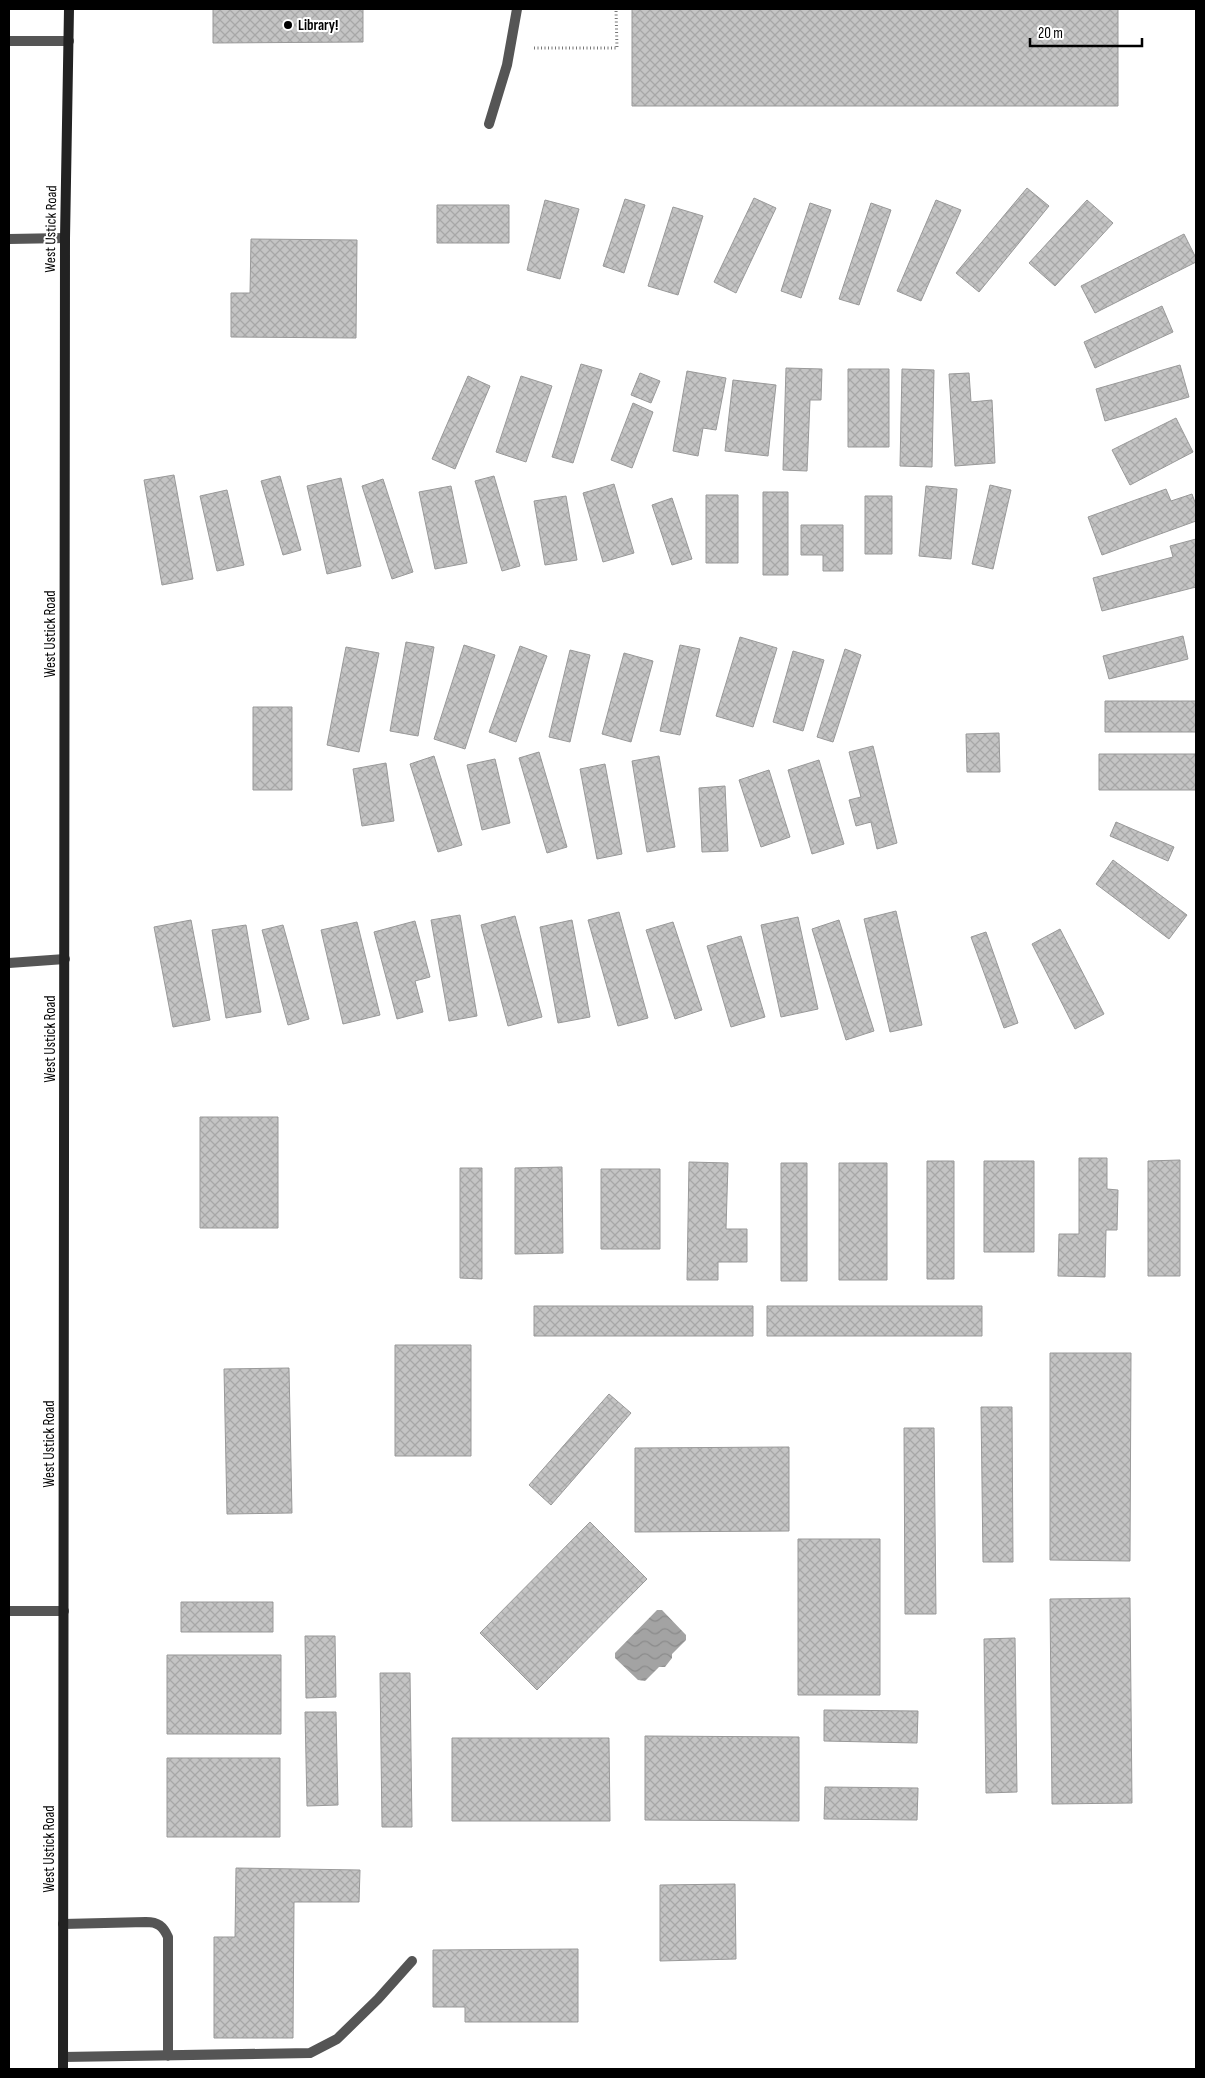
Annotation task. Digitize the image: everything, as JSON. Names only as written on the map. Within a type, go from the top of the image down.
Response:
[{"type":"main road","name":"West Ustick Road","points":[[63,2069],[65,238],[69,9]]},
{"type":"lane","points":[[488,124],[507,65],[517,9]]},
{"type":"lane","points":[[9,41],[69,41]]},
{"type":"lane","points":[[9,239],[65,238]]},
{"type":"lane","points":[[9,963],[65,959]]},
{"type":"lane","points":[[9,1612],[64,1611]]},
{"type":"lane","points":[[63,1924],[155,1922],[163,1927],[168,1937],[168,2056]]},
{"type":"lane","points":[[63,2057],[310,2053],[337,2039],[378,1999],[412,1961]]},
{"type":"path","points":[[528,48],[616,48],[616,9]]},
{"type":"water","points":[[657,1610],[662,1610],[686,1635],[686,1640],[672,1654],[672,1658],[665,1667],[659,1667],[645,1681],[638,1680],[615,1658],[615,1653]]},
{"type":"building","name":"Library!","points":[[213,9],[363,9],[363,42],[213,43]]},
{"type":"building","points":[[632,9],[1118,9],[1118,106],[632,106]]},
{"type":"building","points":[[1027,188],[1049,206],[979,292],[956,273]]},
{"type":"building","points":[[754,198],[776,208],[736,293],[714,282]]},
{"type":"building","points":[[625,199],[645,205],[624,273],[603,266]]},
{"type":"building","points":[[545,200],[579,209],[560,279],[527,270]]},
{"type":"building","points":[[936,200],[961,210],[921,301],[897,291]]},
{"type":"building","points":[[1087,200],[1113,223],[1055,286],[1029,263]]},
{"type":"building","points":[[810,203],[831,210],[801,298],[781,291]]},
{"type":"building","points":[[871,203],[891,210],[859,305],[839,299]]},
{"type":"building","points":[[437,205],[509,205],[509,243],[437,243]]},
{"type":"building","points":[[673,207],[703,216],[678,295],[648,286]]},
{"type":"building","points":[[1184,234],[1196,258],[1196,262],[1095,313],[1081,286]]},
{"type":"building","points":[[251,239],[357,240],[356,338],[231,337],[231,293],[250,293]]},
{"type":"building","points":[[1162,306],[1173,332],[1095,368],[1084,342]]},
{"type":"building","points":[[581,364],[602,370],[573,463],[552,457]]},
{"type":"building","points":[[1180,365],[1189,397],[1105,421],[1096,389]]},
{"type":"building","points":[[786,368],[822,369],[821,400],[810,400],[807,471],[783,470]]},
{"type":"building","points":[[848,369],[889,369],[889,447],[848,447]]},
{"type":"building","points":[[902,369],[934,370],[932,467],[900,466]]},
{"type":"building","points":[[687,371],[726,378],[716,430],[703,428],[698,456],[673,451]]},
{"type":"building","points":[[640,373],[660,381],[651,403],[631,395]]},
{"type":"building","points":[[969,373],[971,402],[992,400],[995,463],[955,466],[949,374]]},
{"type":"building","points":[[468,376],[490,386],[455,469],[432,459]]},
{"type":"building","points":[[521,376],[552,386],[526,462],[496,452]]},
{"type":"building","points":[[733,380],[776,385],[768,456],[725,451]]},
{"type":"building","points":[[633,403],[653,412],[632,468],[611,460]]},
{"type":"building","points":[[1176,418],[1193,452],[1130,485],[1112,450]]},
{"type":"building","points":[[174,475],[193,579],[162,585],[144,480]]},
{"type":"building","points":[[280,476],[301,550],[283,555],[261,481]]},
{"type":"building","points":[[494,476],[520,566],[502,571],[475,481]]},
{"type":"building","points":[[341,478],[361,566],[327,574],[307,486]]},
{"type":"building","points":[[383,479],[413,572],[392,579],[362,486]]},
{"type":"building","points":[[614,484],[634,553],[603,562],[583,493]]},
{"type":"building","points":[[990,485],[1011,490],[993,569],[972,564]]},
{"type":"building","points":[[451,486],[467,563],[435,569],[419,492]]},
{"type":"building","points":[[926,486],[957,489],[951,559],[919,556]]},
{"type":"building","points":[[1166,489],[1171,501],[1192,494],[1196,505],[1196,521],[1102,555],[1088,517]]},
{"type":"building","points":[[227,490],[244,565],[217,571],[200,496]]},
{"type":"building","points":[[763,492],[788,492],[788,575],[763,575]]},
{"type":"building","points":[[706,495],[738,495],[738,563],[706,563]]},
{"type":"building","points":[[566,496],[577,560],[545,565],[534,501]]},
{"type":"building","points":[[865,496],[892,496],[892,554],[865,554]]},
{"type":"building","points":[[672,498],[692,559],[672,565],[652,505]]},
{"type":"building","points":[[801,525],[843,525],[843,571],[823,571],[823,555],[801,555]]},
{"type":"building","points":[[1196,539],[1196,587],[1102,611],[1093,578],[1173,557],[1170,546]]},
{"type":"building","points":[[1183,636],[1188,659],[1109,679],[1103,656]]},
{"type":"building","points":[[740,637],[777,648],[753,727],[716,716]]},
{"type":"building","points":[[406,642],[434,647],[418,736],[390,731]]},
{"type":"building","points":[[464,645],[495,655],[465,749],[434,739]]},
{"type":"building","points":[[680,645],[700,649],[680,735],[660,731]]},
{"type":"building","points":[[520,646],[547,656],[516,742],[489,732]]},
{"type":"building","points":[[346,647],[379,653],[359,752],[327,745]]},
{"type":"building","points":[[845,649],[861,655],[833,742],[817,737]]},
{"type":"building","points":[[570,650],[590,655],[570,742],[549,737]]},
{"type":"building","points":[[793,651],[824,660],[803,731],[773,722]]},
{"type":"building","points":[[624,653],[653,661],[631,742],[602,734]]},
{"type":"building","points":[[1105,701],[1196,701],[1196,732],[1105,732]]},
{"type":"building","points":[[253,707],[292,707],[292,790],[253,790]]},
{"type":"building","points":[[999,733],[1000,772],[967,772],[966,734]]},
{"type":"building","points":[[873,746],[897,843],[877,849],[871,822],[856,826],[849,800],[861,797],[849,752]]},
{"type":"building","points":[[539,752],[567,847],[547,853],[519,758]]},
{"type":"building","points":[[1099,754],[1196,754],[1196,790],[1099,790]]},
{"type":"building","points":[[434,756],[462,845],[438,852],[410,764]]},
{"type":"building","points":[[659,756],[675,847],[647,852],[632,761]]},
{"type":"building","points":[[495,759],[510,823],[482,830],[467,765]]},
{"type":"building","points":[[819,760],[844,844],[812,854],[788,770]]},
{"type":"building","points":[[386,763],[394,821],[362,826],[353,769]]},
{"type":"building","points":[[605,764],[622,854],[597,859],[580,769]]},
{"type":"building","points":[[769,770],[790,837],[761,847],[739,780]]},
{"type":"building","points":[[725,786],[728,851],[702,852],[699,788]]},
{"type":"building","points":[[1116,822],[1174,847],[1168,861],[1110,836]]},
{"type":"building","points":[[1113,860],[1187,915],[1169,939],[1096,884]]},
{"type":"building","points":[[896,911],[922,1025],[890,1032],[864,919]]},
{"type":"building","points":[[619,912],[648,1018],[618,1026],[588,920]]},
{"type":"building","points":[[460,915],[477,1016],[449,1021],[431,920]]},
{"type":"building","points":[[515,916],[542,1017],[508,1026],[481,925]]},
{"type":"building","points":[[798,917],[818,1009],[781,1017],[761,925]]},
{"type":"building","points":[[191,920],[210,1020],[173,1027],[154,927]]},
{"type":"building","points":[[572,920],[590,1017],[558,1023],[540,927]]},
{"type":"building","points":[[839,920],[874,1031],[846,1040],[812,929]]},
{"type":"building","points":[[415,921],[430,977],[415,981],[423,1012],[397,1019],[374,932]]},
{"type":"building","points":[[357,922],[380,1015],[343,1024],[321,930]]},
{"type":"building","points":[[673,922],[702,1010],[675,1019],[646,930]]},
{"type":"building","points":[[246,925],[261,1012],[226,1018],[212,930]]},
{"type":"building","points":[[283,925],[309,1019],[288,1025],[262,930]]},
{"type":"building","points":[[1060,929],[1104,1014],[1075,1029],[1032,944]]},
{"type":"building","points":[[986,932],[1018,1023],[1004,1028],[971,937]]},
{"type":"building","points":[[741,936],[765,1017],[731,1027],[707,946]]},
{"type":"building","points":[[200,1117],[278,1117],[278,1228],[200,1228]]},
{"type":"building","points":[[1079,1158],[1107,1158],[1107,1189],[1118,1190],[1117,1230],[1106,1230],[1105,1277],[1058,1276],[1059,1234],[1079,1234]]},
{"type":"building","points":[[1180,1160],[1180,1276],[1148,1276],[1148,1161]]},
{"type":"building","points":[[927,1161],[954,1161],[954,1279],[927,1279]]},
{"type":"building","points":[[984,1161],[1034,1161],[1034,1252],[984,1252]]},
{"type":"building","points":[[689,1162],[728,1163],[726,1229],[747,1229],[747,1262],[718,1262],[718,1280],[687,1280]]},
{"type":"building","points":[[781,1163],[807,1163],[807,1281],[781,1281]]},
{"type":"building","points":[[839,1163],[887,1163],[887,1280],[839,1280]]},
{"type":"building","points":[[562,1167],[563,1253],[515,1254],[515,1168]]},
{"type":"building","points":[[460,1168],[482,1168],[482,1279],[460,1278]]},
{"type":"building","points":[[601,1169],[660,1169],[660,1249],[601,1249]]},
{"type":"building","points":[[534,1306],[753,1306],[753,1336],[534,1336]]},
{"type":"building","points":[[767,1306],[982,1306],[982,1336],[767,1336]]},
{"type":"building","points":[[395,1345],[471,1345],[471,1456],[395,1456]]},
{"type":"building","points":[[1050,1353],[1131,1353],[1130,1561],[1050,1560]]},
{"type":"building","points":[[289,1368],[292,1513],[227,1514],[224,1369]]},
{"type":"building","points":[[609,1394],[631,1413],[551,1505],[529,1485]]},
{"type":"building","points":[[981,1407],[1012,1407],[1013,1562],[983,1562]]},
{"type":"building","points":[[904,1428],[934,1428],[936,1614],[905,1614]]},
{"type":"building","points":[[789,1447],[789,1531],[635,1532],[635,1448]]},
{"type":"building","points":[[590,1522],[647,1579],[537,1690],[480,1633]]},
{"type":"building","points":[[798,1539],[880,1539],[880,1695],[798,1695]]},
{"type":"building","points":[[1130,1598],[1132,1803],[1052,1804],[1050,1599]]},
{"type":"building","points":[[181,1602],[273,1602],[273,1632],[181,1632]]},
{"type":"building","points":[[305,1636],[335,1636],[336,1697],[306,1698]]},
{"type":"building","points":[[1015,1638],[1017,1792],[986,1793],[984,1639]]},
{"type":"building","points":[[167,1655],[281,1655],[281,1734],[167,1734]]},
{"type":"building","points":[[380,1673],[410,1673],[412,1827],[382,1827]]},
{"type":"building","points":[[824,1710],[918,1711],[917,1743],[824,1741]]},
{"type":"building","points":[[305,1712],[336,1712],[338,1805],[307,1806]]},
{"type":"building","points":[[645,1736],[799,1737],[799,1821],[645,1820]]},
{"type":"building","points":[[452,1738],[609,1738],[610,1821],[452,1821]]},
{"type":"building","points":[[167,1758],[280,1758],[280,1837],[167,1837]]},
{"type":"building","points":[[825,1787],[918,1788],[917,1820],[824,1819]]},
{"type":"building","points":[[236,1868],[360,1870],[359,1902],[294,1902],[293,2038],[214,2038],[214,1937],[235,1937]]},
{"type":"building","points":[[735,1884],[736,1959],[660,1961],[660,1885]]},
{"type":"building","points":[[578,1949],[578,2022],[465,2022],[465,2007],[433,2007],[433,1950]]},
{"type":"place","name":"Library!","points":[[288,25]]}]
